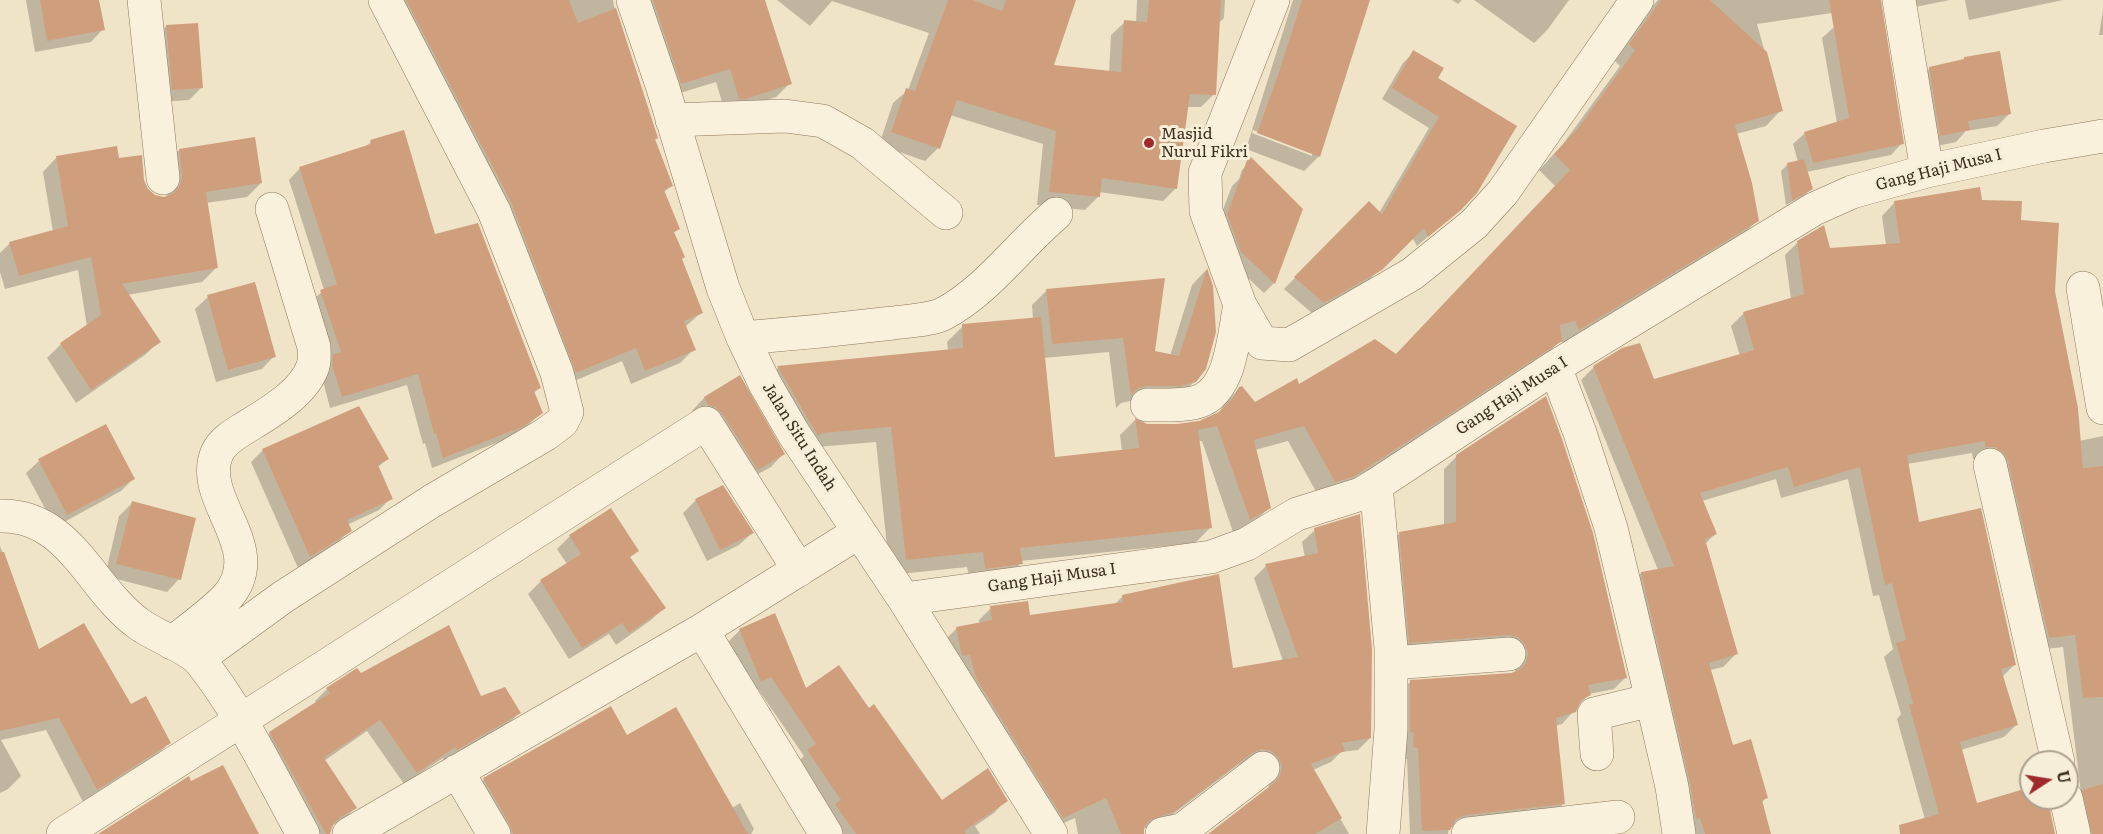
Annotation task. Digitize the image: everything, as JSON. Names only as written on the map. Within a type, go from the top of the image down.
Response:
[{"type":"street","points":[[144,0],[163,178]]},
{"type":"street","points":[[185,651],[283,597],[432,501],[546,434],[562,422],[567,412],[557,373],[494,211],[385,0]]},
{"type":"street","name":"Jalan Situ Indah","points":[[633,0],[723,288],[765,384],[794,434],[904,599],[1051,834]]},
{"type":"street","points":[[1274,0],[1205,173],[1206,211],[1240,305],[1262,343],[1289,345],[1412,274],[1474,224],[1503,192],[1637,0]]},
{"type":"street","points":[[1899,0],[1927,171]]},
{"type":"street","points":[[672,120],[785,116],[823,121],[862,143],[946,213]]},
{"type":"street","name":"Gang Haji Musa I","points":[[904,599],[1211,557],[1247,544],[1297,514],[1361,494],[1555,368],[1814,210],[1852,192],[1927,171],[2103,136]]},
{"type":"street","points":[[185,651],[228,596],[237,580],[242,560],[238,541],[214,481],[213,465],[218,451],[229,438],[288,399],[314,365],[314,347],[272,209]]},
{"type":"street","points":[[743,338],[828,331],[941,315],[963,301],[991,277],[1056,214]]},
{"type":"street","points":[[2083,288],[2103,408]]},
{"type":"street","points":[[1147,405],[1195,403],[1215,392],[1229,364],[1240,305]]},
{"type":"street","points":[[1555,368],[1580,433],[1611,528],[1672,788],[1679,834]]},
{"type":"street","points":[[63,834],[706,423],[799,570]]},
{"type":"street","points":[[1990,465],[2055,750]]},
{"type":"street","points":[[1376,485],[1392,663],[1383,834]]},
{"type":"street","points":[[0,516],[28,520],[50,531],[84,562],[114,601],[138,624],[185,651],[220,686],[303,834]]},
{"type":"street","points":[[349,834],[702,630],[859,532]]},
{"type":"street","points":[[702,630],[826,834]]},
{"type":"street","points":[[1392,663],[1509,654]]},
{"type":"street","points":[[1597,754],[1594,714],[1652,700]]},
{"type":"street","points":[[1162,834],[1182,830],[1263,768]]},
{"type":"street","points":[[457,771],[494,834]]},
{"type":"street","points":[[2069,810],[2074,834]]},
{"type":"street","points":[[1468,834],[1618,817]]},
{"type":"building","points":[[40,0],[99,0],[105,30],[47,41]]},
{"type":"building","points":[[406,0],[569,0],[578,23],[616,8],[658,138],[655,139],[673,186],[664,190],[680,229],[674,232],[685,257],[682,259],[703,313],[684,321],[696,350],[645,371],[636,348],[576,373],[511,202]]},
{"type":"building","points":[[653,0],[765,0],[792,84],[746,99],[739,99],[730,69],[681,84]]},
{"type":"building","points":[[948,0],[973,0],[1002,11],[1006,0],[1076,0],[1054,65],[1121,72],[1124,20],[1147,22],[1149,0],[1221,0],[1216,95],[1190,94],[1177,189],[1102,178],[1100,197],[1049,192],[1056,131],[957,100],[940,149],[891,132],[906,88],[915,91]]},
{"type":"building","points":[[1302,0],[1370,0],[1320,157],[1257,133]]},
{"type":"building","points":[[1661,0],[1710,0],[1767,52],[1783,111],[1735,125],[1752,183],[1759,221],[1579,330],[1575,321],[1560,325],[1562,341],[1353,477],[1335,482],[1304,426],[1254,440],[1271,508],[1250,520],[1217,426],[1198,430],[1212,528],[1020,548],[1023,564],[985,569],[983,552],[906,560],[891,427],[822,433],[818,436],[777,366],[963,348],[962,324],[1041,317],[1055,457],[1139,448],[1135,418],[1147,424],[1199,421],[1219,412],[1232,399],[1239,387],[1242,386],[1255,402],[1297,378],[1299,384],[1375,339],[1396,354],[1570,170],[1554,154],[1579,127],[1635,50],[1629,44]]},
{"type":"building","points":[[1829,0],[1881,0],[1904,144],[1813,163],[1804,132],[1849,118]]},
{"type":"building","points":[[198,23],[203,88],[172,90],[166,25]]},
{"type":"building","points":[[1413,50],[1444,68],[1438,78],[1517,126],[1477,193],[1461,210],[1428,237],[1424,228],[1382,270],[1324,303],[1294,277],[1369,201],[1382,214],[1439,117],[1392,88]]},
{"type":"building","points":[[2000,51],[2011,114],[1968,121],[1970,130],[1940,136],[1929,67],[1964,59],[1964,57]]},
{"type":"building","points":[[404,130],[435,234],[478,223],[541,388],[534,391],[543,413],[536,418],[522,427],[443,458],[418,374],[342,397],[332,365],[333,354],[341,352],[320,290],[337,284],[299,167],[371,144],[370,140]]},
{"type":"building","points":[[255,137],[262,183],[206,192],[218,268],[122,284],[161,342],[91,390],[60,343],[101,315],[91,257],[19,276],[9,242],[68,226],[56,156],[117,146],[119,158],[142,155],[144,180],[148,189],[155,195],[164,197],[174,193],[180,185],[182,176],[179,149]]},
{"type":"building","points":[[1249,155],[1303,209],[1275,284],[1241,252],[1227,214]]},
{"type":"building","points":[[1804,159],[1813,189],[1792,201],[1787,163]]},
{"type":"building","points":[[1980,187],[1982,200],[2022,201],[2021,220],[2059,223],[2055,291],[2078,408],[2083,468],[2103,466],[2103,697],[2083,698],[2075,635],[2049,638],[2008,461],[2004,453],[1995,447],[1985,447],[1985,441],[1907,455],[1919,522],[1981,508],[2016,665],[2001,669],[2018,725],[1960,742],[1977,803],[2019,791],[2019,810],[2050,810],[2055,834],[1900,834],[1899,825],[1939,814],[1909,705],[1913,703],[1896,643],[1906,640],[1892,583],[1885,585],[1860,467],[1794,487],[1788,467],[1700,493],[1717,534],[1705,539],[1738,654],[1709,663],[1733,745],[1751,739],[1768,798],[1762,800],[1771,834],[1705,834],[1700,818],[1696,819],[1690,783],[1641,572],[1674,566],[1593,366],[1622,348],[1640,343],[1654,379],[1754,350],[1743,312],[1804,294],[1797,241],[1824,225],[1830,248],[1900,243],[1894,201]]},
{"type":"building","points":[[1207,268],[1213,286],[1216,332],[1206,369],[1196,382],[1180,386],[1147,386],[1138,388],[1131,395],[1123,338],[1052,344],[1046,289],[1165,278],[1155,351],[1179,356]]},
{"type":"building","points":[[255,282],[276,357],[228,370],[207,295]]},
{"type":"building","points":[[740,375],[785,454],[758,470],[722,413],[708,405],[704,397]]},
{"type":"building","points":[[1546,396],[1593,533],[1627,678],[1588,685],[1591,695],[1581,700],[1576,712],[1556,718],[1565,804],[1466,815],[1456,819],[1450,830],[1422,831],[1418,748],[1413,747],[1414,732],[1410,733],[1410,680],[1511,673],[1519,670],[1526,663],[1528,653],[1524,643],[1518,637],[1508,635],[1409,643],[1399,532],[1456,522],[1456,455]]},
{"type":"building","points":[[359,406],[389,459],[378,465],[393,499],[347,520],[352,531],[310,557],[262,449]]},
{"type":"building","points":[[106,424],[135,479],[67,515],[38,459]]},
{"type":"building","points":[[723,485],[754,533],[720,550],[695,499]]},
{"type":"building","points":[[132,501],[196,518],[181,580],[116,564]]},
{"type":"building","points":[[611,508],[639,551],[630,557],[666,608],[629,633],[622,623],[582,648],[540,580],[581,554],[569,535]]},
{"type":"building","points":[[1360,514],[1372,649],[1371,738],[1342,743],[1345,751],[1311,764],[1342,818],[1315,834],[1208,834],[1280,776],[1282,766],[1278,757],[1271,751],[1261,749],[1252,753],[1174,812],[1150,820],[1144,827],[1144,834],[1121,834],[1106,798],[1063,818],[976,678],[970,655],[962,656],[956,627],[992,620],[990,606],[1028,601],[1030,615],[1123,602],[1122,595],[1219,574],[1233,668],[1298,657],[1265,564],[1318,553],[1314,528]]},
{"type":"building","points":[[0,552],[4,552],[39,649],[84,623],[131,704],[146,696],[171,743],[97,790],[59,718],[0,731]]},
{"type":"building","points":[[775,613],[806,688],[839,665],[869,708],[874,704],[942,800],[988,768],[1008,801],[964,831],[966,834],[856,834],[835,804],[841,800],[807,750],[816,744],[771,677],[761,682],[739,629]]},
{"type":"building","points":[[449,625],[481,696],[505,687],[521,713],[457,750],[455,747],[417,773],[380,720],[324,758],[357,808],[339,818],[330,834],[326,834],[269,732],[330,693],[326,688],[357,668],[361,673]]},
{"type":"building","points":[[611,706],[627,735],[676,707],[748,834],[513,834],[483,778]]},
{"type":"building","points":[[223,765],[259,834],[98,834],[189,776],[191,781]]},
{"type":"building","points":[[2103,784],[2103,834],[2092,834],[2082,790]]},
{"type":"place","name":"Masjid Nurul Fikri","points":[[1149,143]]}]
